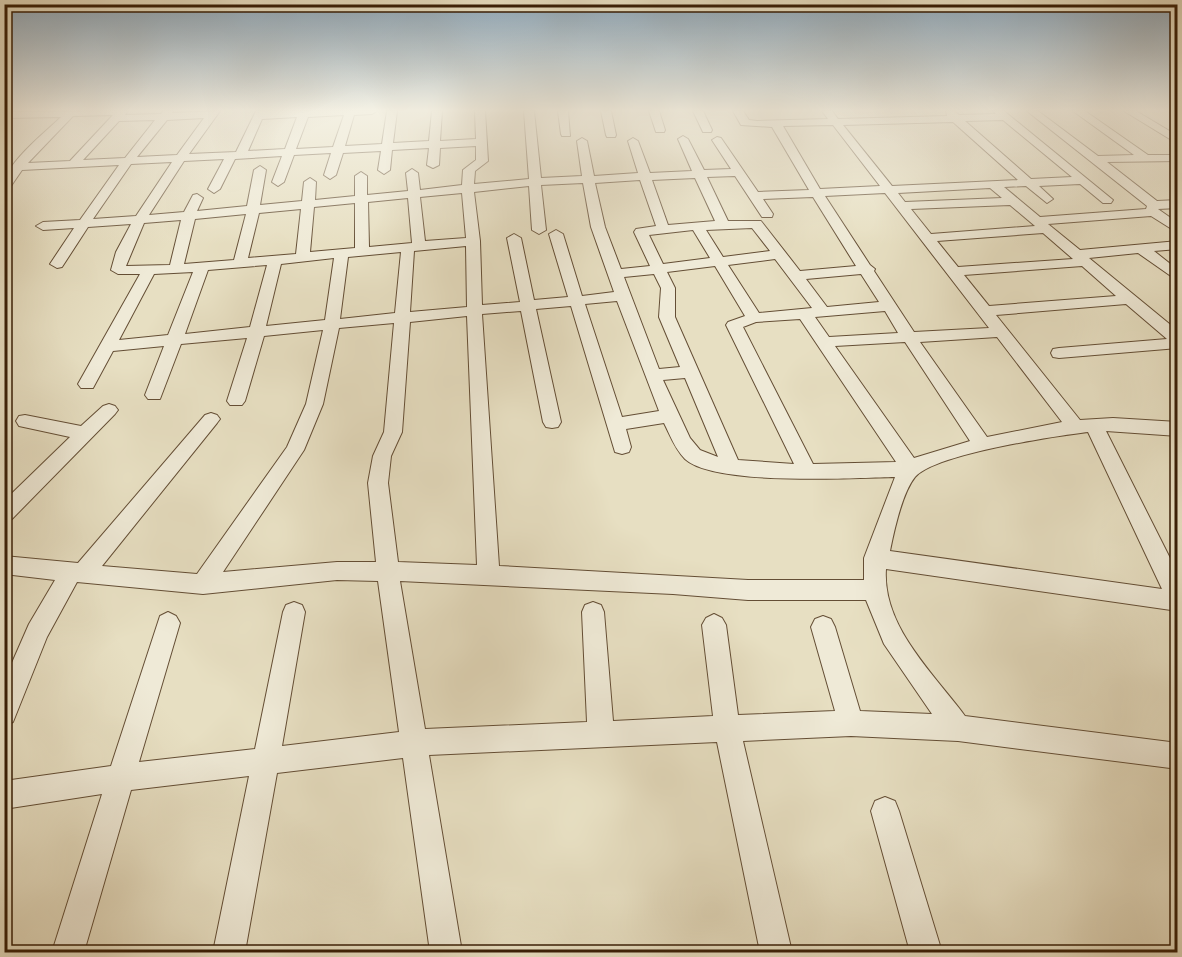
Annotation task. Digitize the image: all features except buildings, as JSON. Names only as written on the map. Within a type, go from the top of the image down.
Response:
[{"type":"street","points":[[7,183],[28,156]]},
{"type":"street","points":[[73,164],[81,156]]},
{"type":"street","points":[[57,264],[82,224],[133,156]]},
{"type":"street","points":[[182,156],[141,220],[118,270],[202,267],[473,241]]},
{"type":"street","points":[[214,189],[235,156]]},
{"type":"street","points":[[19,167],[241,156]]},
{"type":"street","points":[[278,182],[289,156]]},
{"type":"street","points":[[330,176],[336,156]]},
{"type":"street","points":[[384,170],[386,156]]},
{"type":"street","points":[[433,156],[433,165]]},
{"type":"street","points":[[482,156],[482,161],[469,170],[466,188],[473,241],[473,310],[489,575]]},
{"type":"street","points":[[532,156],[539,230]]},
{"type":"street","points":[[585,156],[593,208],[616,274],[669,416],[687,449],[693,455],[719,464],[786,471],[911,469],[933,458],[983,445],[1085,426],[1178,429]]},
{"type":"street","points":[[638,156],[663,229]]},
{"type":"street","points":[[691,156],[723,224]]},
{"type":"street","points":[[728,156],[767,214]]},
{"type":"street","points":[[800,156],[817,193],[909,337],[983,445]]},
{"type":"street","points":[[861,156],[1002,332],[1085,426],[1178,600]]},
{"type":"street","points":[[998,156],[1047,199]]},
{"type":"street","points":[[1052,156],[1107,200]]},
{"type":"street","points":[[1092,156],[1178,230]]},
{"type":"street","points":[[1142,156],[1145,158]]},
{"type":"street","points":[[1096,159],[1178,158]]},
{"type":"street","points":[[240,263],[260,170]]},
{"type":"street","points":[[412,172],[413,246],[403,317],[393,432],[382,456],[378,483],[388,573],[446,952]]},
{"type":"street","points":[[43,226],[189,216],[534,182],[739,172]]},
{"type":"street","points":[[361,176],[362,251]]},
{"type":"street","points":[[755,196],[1082,180]]},
{"type":"street","points":[[303,256],[310,182]]},
{"type":"street","points":[[994,184],[1178,341]]},
{"type":"street","points":[[176,269],[189,216],[197,198]]},
{"type":"street","points":[[901,206],[1013,201]]},
{"type":"street","points":[[926,238],[1040,225],[1178,204]]},
{"type":"street","points":[[731,466],[689,372],[666,313],[669,294],[641,232],[723,224],[756,224],[823,312]]},
{"type":"street","points":[[697,226],[754,318]]},
{"type":"street","points":[[556,234],[622,447]]},
{"type":"street","points":[[514,238],[552,422]]},
{"type":"street","points":[[954,272],[1178,245]]},
{"type":"street","points":[[1142,249],[1178,277]]},
{"type":"street","points":[[202,584],[295,450],[307,429],[313,411],[331,324],[342,253]]},
{"type":"street","points":[[616,274],[780,254]]},
{"type":"street","points":[[236,401],[257,332],[275,260]]},
{"type":"street","points":[[154,395],[177,339],[202,267]]},
{"type":"street","points":[[796,276],[867,269]]},
{"type":"street","points":[[87,384],[149,270]]},
{"type":"street","points":[[109,346],[624,296]]},
{"type":"street","points":[[985,311],[1128,298]]},
{"type":"street","points":[[807,471],[734,325],[737,322],[754,318],[890,306]]},
{"type":"street","points":[[805,314],[911,469]]},
{"type":"street","points":[[1161,327],[1178,325]]},
{"type":"street","points":[[825,342],[1002,332]]},
{"type":"street","points":[[1059,353],[1178,341]]},
{"type":"street","points":[[653,375],[689,372]]},
{"type":"street","points":[[4,514],[110,410]]},
{"type":"street","points":[[615,424],[669,416]]},
{"type":"street","points":[[4,713],[37,633],[77,573],[211,420]]},
{"type":"street","points":[[25,421],[86,434]]},
{"type":"street","points":[[911,469],[894,501],[875,558],[875,590],[879,609],[891,633],[958,729]]},
{"type":"street","points":[[875,558],[1178,600]]},
{"type":"street","points":[[4,565],[148,582],[202,584],[337,571],[489,575],[748,590],[875,590]]},
{"type":"street","points":[[229,952],[294,612]]},
{"type":"street","points":[[593,612],[601,733]]},
{"type":"street","points":[[68,952],[168,623]]},
{"type":"street","points":[[714,625],[727,727],[776,952]]},
{"type":"street","points":[[823,627],[851,723]]},
{"type":"street","points":[[4,795],[121,778],[415,743],[727,727],[851,723],[958,729],[1178,756]]},
{"type":"street","points":[[885,811],[926,952]]}]
